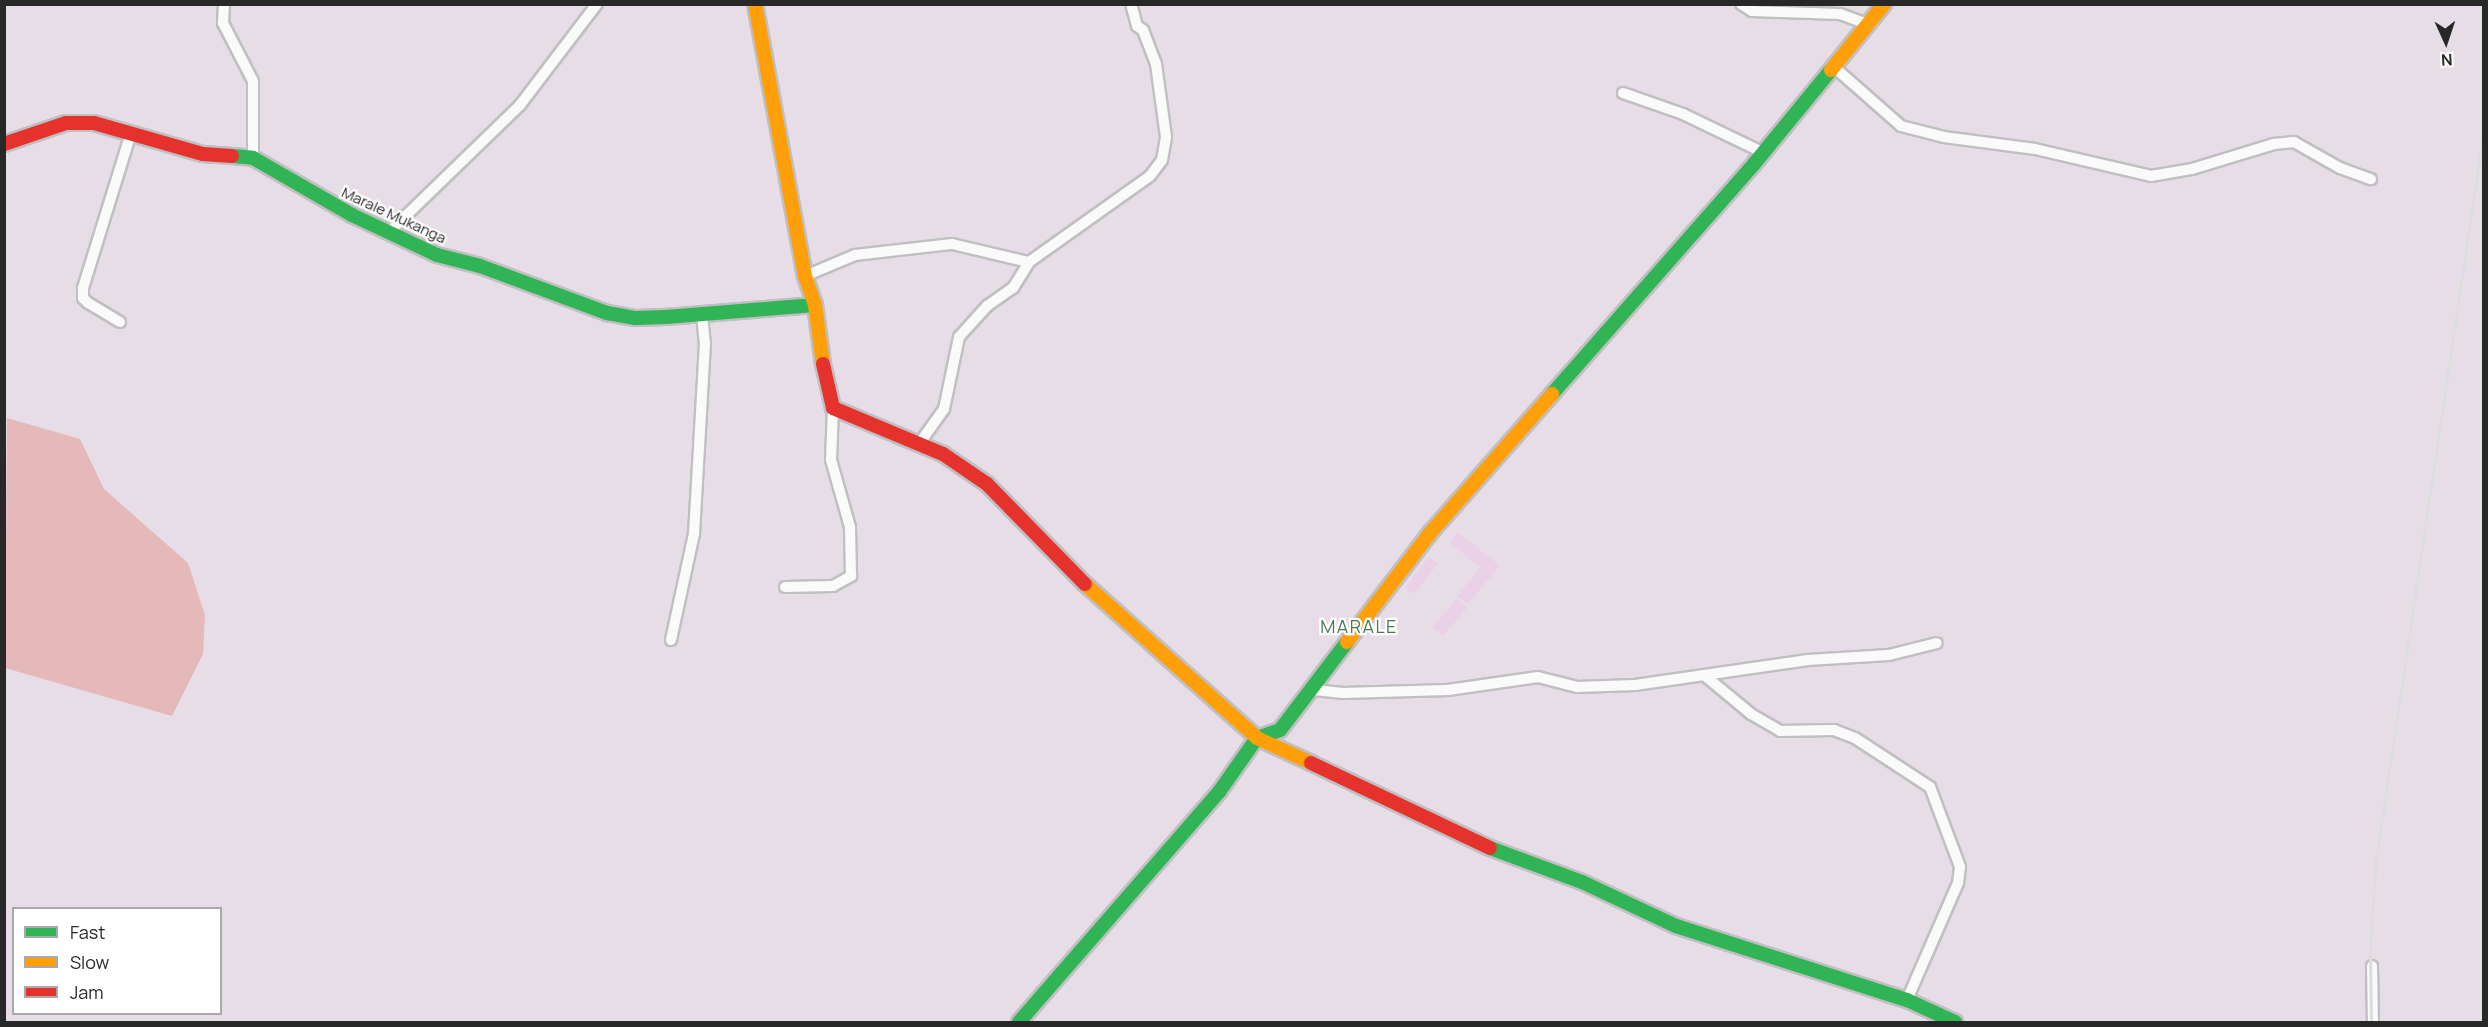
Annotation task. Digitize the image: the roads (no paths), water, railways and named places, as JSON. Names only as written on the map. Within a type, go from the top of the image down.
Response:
[{"type":"street","points":[[224,4],[223,23],[253,81],[253,158]]},
{"type":"street","points":[[388,233],[520,105],[597,4]]},
{"type":"street","points":[[755,4],[805,276],[815,305],[825,383],[833,408],[831,460],[850,527],[851,576],[833,586],[785,587]]},
{"type":"street","points":[[919,444],[944,409],[953,349],[959,337],[987,306],[1013,288],[1029,262],[1150,176],[1165,153],[1166,137],[1156,64],[1143,30],[1137,26],[1131,4]]},
{"type":"street","points":[[1741,4],[1752,11],[1840,14],[1868,24]]},
{"type":"street","points":[[1019,1023],[1219,792],[1257,738],[1280,730],[1314,690],[1430,533],[1764,153],[1884,4]]},
{"type":"street","points":[[1833,67],[1901,126],[1944,138],[2037,150],[2151,176],[2192,169],[2294,142],[2340,168],[2371,179]]},
{"type":"street","points":[[1623,93],[1683,114],[1764,153]]},
{"type":"street","name":"Marale Mukanga","points":[[4,144],[66,123],[94,123],[203,154],[253,158],[388,233],[437,255],[480,266],[607,313],[636,318],[784,311],[815,305]]},
{"type":"street","points":[[120,322],[88,303],[83,298],[83,288],[131,133]]},
{"type":"street","points":[[805,276],[855,255],[952,244],[1029,262]]},
{"type":"street","points":[[670,640],[694,534],[705,344],[702,314]]},
{"type":"street","points":[[833,408],[943,454],[987,484],[1100,599],[1257,738],[1495,850],[1582,882],[1676,926],[1907,1000],[1955,1023]]},
{"type":"street","points":[[1314,690],[1343,693],[1449,690],[1538,677],[1577,687],[1672,682],[1704,675],[1808,660],[1889,655],[1937,643]]},
{"type":"street","points":[[1704,675],[1764,724],[1780,731],[1834,730],[1855,738],[1930,787],[1960,867],[1958,883],[1907,1000]]},
{"type":"street","points":[[2372,966],[2373,1023]]},
{"type":"railway","points":[[2371,1022],[2370,947],[2376,860],[2484,127]]},
{"type":"district","name":"MARALE","points":[[1359,626]]}]
